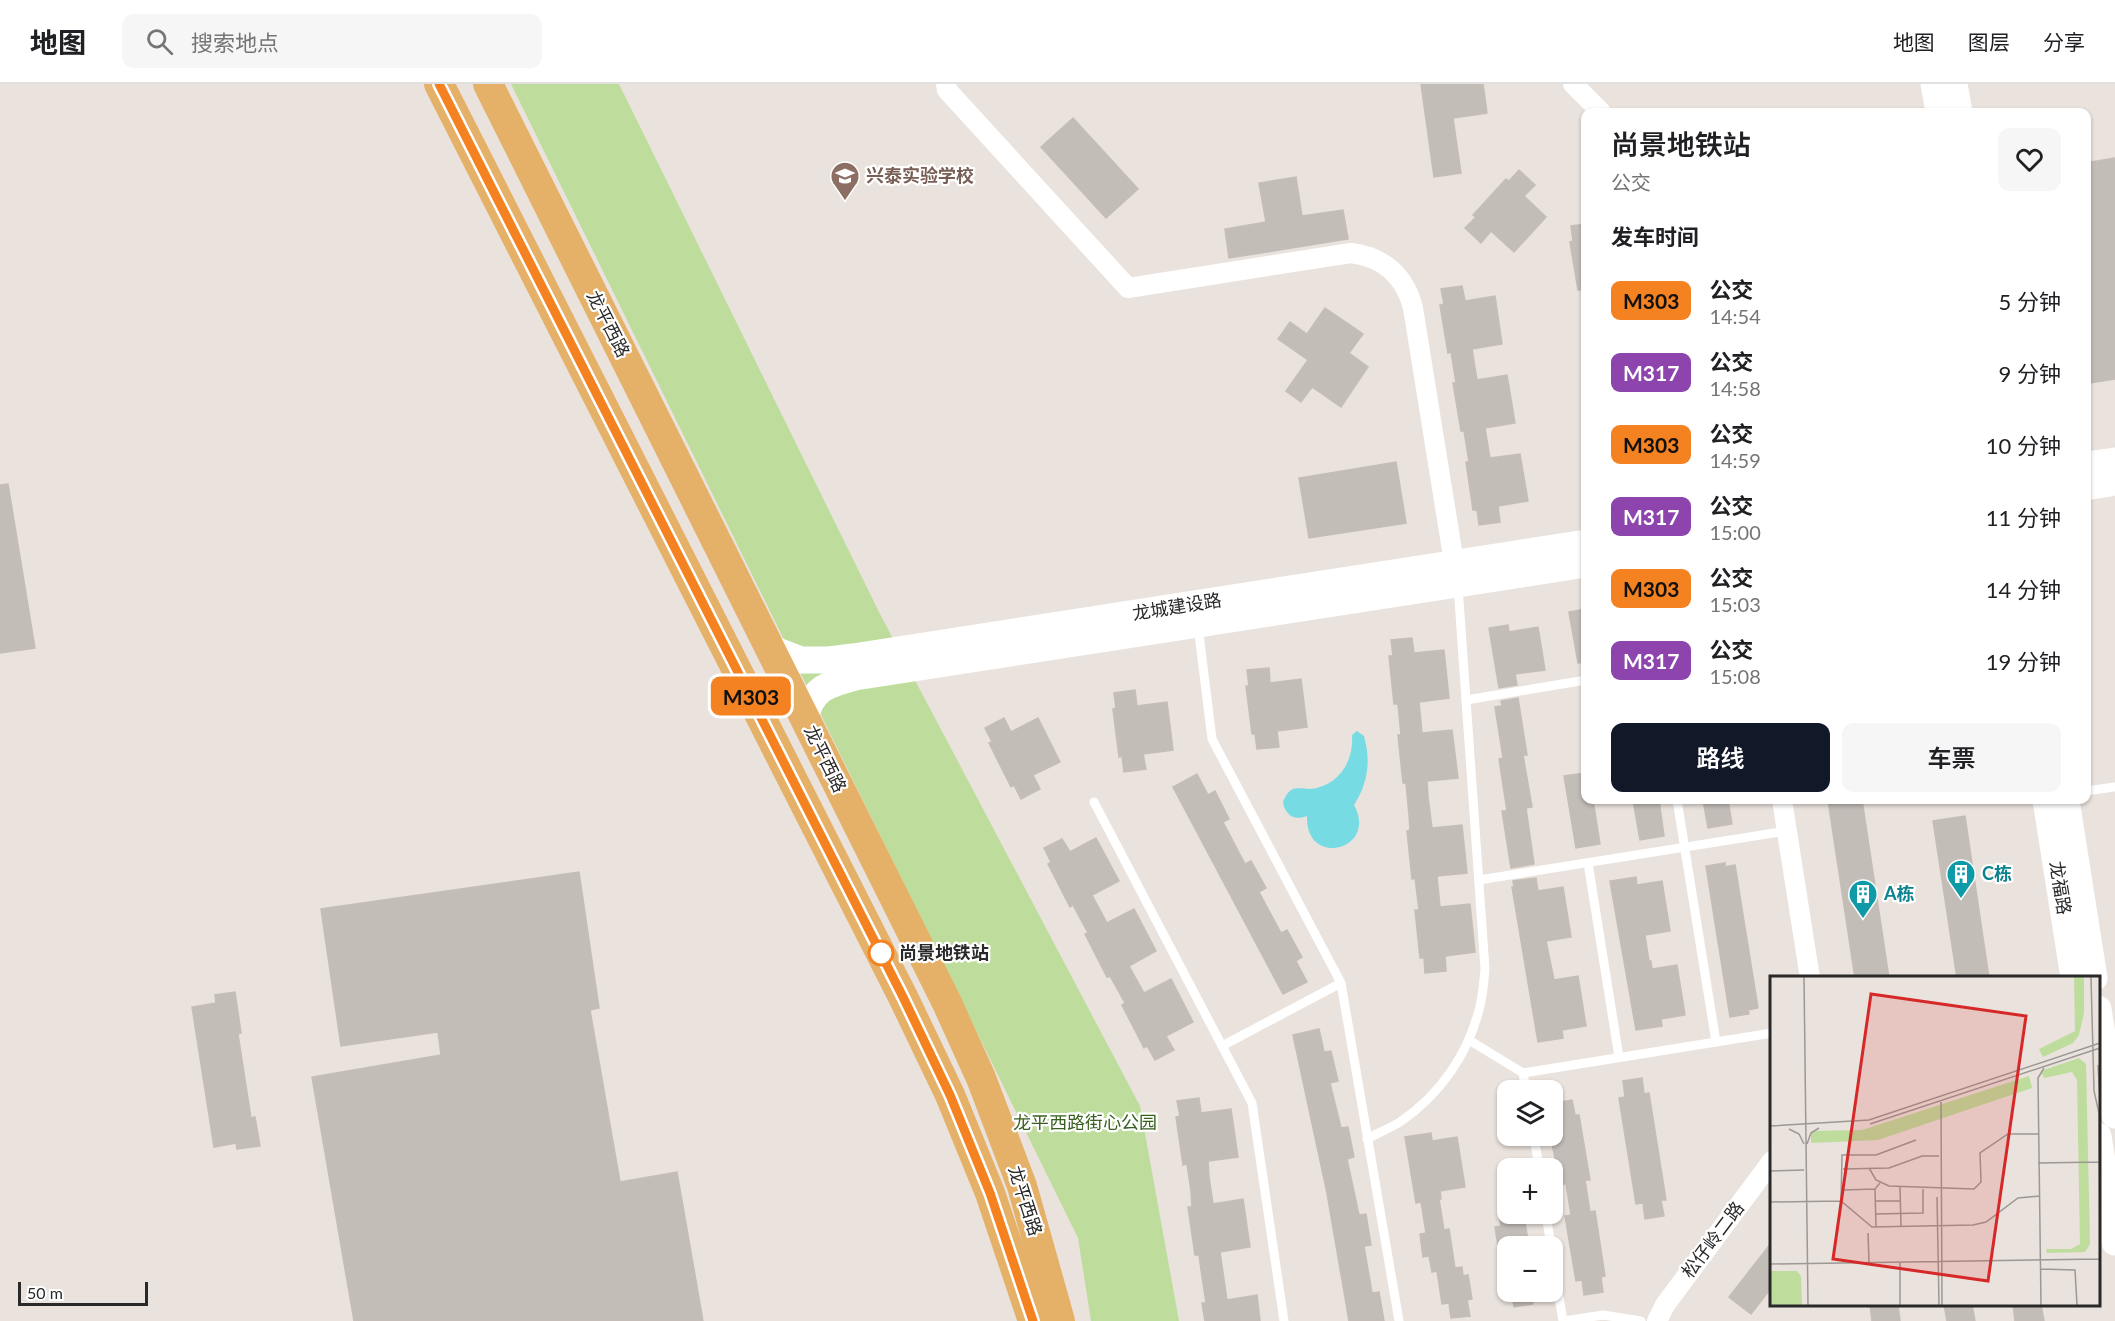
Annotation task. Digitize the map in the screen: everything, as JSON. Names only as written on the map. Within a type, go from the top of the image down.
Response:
[{"type":"main road","name":"龙平西路","points":[[439,84],[903,997],[950,1095],[990,1193],[1033,1321]]},
{"type":"main road","name":"龙平西路","points":[[488,84],[947,1003],[981,1078],[1022,1186],[1060,1321]]},
{"type":"street","points":[[946,84],[947,90],[1128,288],[1351,253],[1373,257],[1392,269],[1406,287],[1413,308],[1456,574]]},
{"type":"street","points":[[1573,84],[1597,108]]},
{"type":"street","points":[[1934,84],[1938,108]]},
{"type":"street","points":[[1954,84],[1958,108]]},
{"type":"street","points":[[2091,464],[2115,461]]},
{"type":"street","points":[[2091,486],[2115,482]]},
{"type":"street","name":"龙城建设路","points":[[1456,574],[1581,544]]},
{"type":"street","name":"龙城建设路","points":[[770,648],[801,660],[829,660],[1197,614],[1456,574],[1581,564]]},
{"type":"street","name":"龙城建设路","points":[[805,718],[809,703],[818,692],[834,683],[855,677],[1197,614]]},
{"type":"street","points":[[1783,804],[1809,976]]},
{"type":"street","name":"龙福路","points":[[2047,804],[2074,976]]},
{"type":"street","name":"龙福路","points":[[2067,804],[2094,976]]},
{"type":"street","points":[[2101,1039],[2115,1115]]},
{"type":"street","points":[[2100,1148],[2115,1242]]},
{"type":"street","name":"松仔岭二路","points":[[1657,1321],[1665,1305],[1770,1164]]},
{"type":"lane","points":[[1368,1139],[1400,1122],[1428,1100],[1451,1072],[1469,1040],[1480,1005],[1485,969],[1456,574]]},
{"type":"lane","points":[[1197,614],[1212,739],[1341,983],[1399,1321]]},
{"type":"lane","points":[[1466,700],[1581,681]]},
{"type":"lane","points":[[2091,789],[2115,787]]},
{"type":"lane","points":[[1094,802],[1252,1103],[1284,1321]]},
{"type":"lane","points":[[1678,804],[1716,1042]]},
{"type":"lane","points":[[1479,880],[1786,831]]},
{"type":"lane","points":[[1588,863],[1619,1057]]},
{"type":"lane","points":[[1222,1046],[1341,983]]},
{"type":"lane","points":[[1469,1040],[1523,1073],[1770,1033]]},
{"type":"lane","points":[[1523,1073],[1524,1080]]},
{"type":"lane","points":[[1560,1302],[1563,1321],[1603,1315],[1641,1321]]},
{"type":"green space","name":"龙平西路街心公园","points":[[511,84],[619,84],[880,614],[1140,1106],[1179,1321],[1091,1321],[1078,1238]]},
{"type":"water","points":[[1357,731],[1364,736],[1368,763],[1365,780],[1354,805],[1359,821],[1357,833],[1350,842],[1339,847],[1328,848],[1317,843],[1309,833],[1307,816],[1298,818],[1291,816],[1283,802],[1291,790],[1320,787],[1337,777],[1347,763],[1352,735]]},
{"type":"building","points":[[1421,84],[1483,84],[1487,113],[1453,118],[1461,173],[1434,177]]},
{"type":"building","points":[[1073,118],[1138,189],[1106,218],[1041,147]]},
{"type":"building","points":[[2115,158],[2115,379],[2091,383],[2091,162]]},
{"type":"building","points":[[1519,170],[1535,185],[1524,196],[1546,217],[1514,252],[1491,231],[1481,243],[1465,228],[1476,217],[1473,215],[1506,179],[1509,181]]},
{"type":"building","points":[[1296,177],[1302,216],[1343,210],[1348,239],[1229,258],[1225,229],[1266,222],[1259,183]]},
{"type":"building","points":[[1581,225],[1581,290],[1578,290],[1570,242],[1573,241],[1571,226]]},
{"type":"building","points":[[1462,286],[1465,301],[1495,296],[1502,344],[1472,349],[1477,380],[1507,375],[1515,423],[1485,428],[1490,458],[1520,454],[1528,501],[1498,506],[1500,522],[1479,525],[1477,510],[1473,510],[1466,462],[1469,462],[1453,383],[1456,383],[1451,352],[1448,353],[1440,305],[1444,304],[1441,289]]},
{"type":"building","points":[[1325,308],[1363,334],[1349,353],[1368,367],[1341,407],[1312,387],[1301,402],[1286,391],[1308,360],[1278,339],[1290,322],[1307,334]]},
{"type":"building","points":[[1396,462],[1406,523],[1309,538],[1299,478]]},
{"type":"building","points":[[8,484],[35,648],[0,653],[0,485]]},
{"type":"building","points":[[1581,610],[1581,663],[1578,663],[1569,612]]},
{"type":"building","points":[[1508,625],[1509,632],[1538,627],[1545,670],[1515,674],[1517,685],[1499,688],[1489,628]]},
{"type":"building","points":[[1412,638],[1414,653],[1444,650],[1449,698],[1419,702],[1422,733],[1452,730],[1458,778],[1427,781],[1428,797],[1432,828],[1462,825],[1467,873],[1437,876],[1440,907],[1470,904],[1475,952],[1445,956],[1446,971],[1425,973],[1424,958],[1420,958],[1415,910],[1419,910],[1415,878],[1412,879],[1407,831],[1410,830],[1409,815],[1398,735],[1401,735],[1398,704],[1394,704],[1389,656],[1393,656],[1391,640]]},
{"type":"building","points":[[1269,668],[1270,683],[1301,679],[1307,727],[1277,731],[1279,747],[1257,749],[1255,734],[1252,734],[1246,686],[1249,686],[1247,670]]},
{"type":"building","points":[[1135,690],[1137,706],[1167,702],[1173,750],[1143,754],[1146,769],[1124,772],[1122,756],[1119,757],[1113,709],[1116,708],[1114,693]]},
{"type":"building","points":[[1518,698],[1527,755],[1523,755],[1532,807],[1526,808],[1534,864],[1511,868],[1502,811],[1507,811],[1499,759],[1503,758],[1495,707],[1502,706],[1501,701]]},
{"type":"building","points":[[1004,718],[1011,732],[1038,718],[1060,762],[1033,775],[1040,789],[1021,799],[1014,785],[1011,787],[989,743],[992,742],[985,728]]},
{"type":"building","points":[[1197,774],[1208,795],[1215,791],[1229,819],[1223,822],[1245,864],[1251,861],[1266,888],[1259,892],[1281,933],[1287,930],[1302,957],[1296,961],[1307,982],[1283,994],[1173,787]]},
{"type":"building","points":[[1581,774],[1581,804],[1594,804],[1600,844],[1576,848],[1564,776]]},
{"type":"building","points":[[1634,804],[1660,804],[1664,836],[1640,840]]},
{"type":"building","points":[[1704,804],[1729,804],[1732,824],[1708,828]]},
{"type":"building","name":"A栋","points":[[1829,804],[1863,804],[1889,976],[1855,976]]},
{"type":"building","name":"C栋","points":[[1965,816],[1989,976],[1957,976],[1933,821]]},
{"type":"building","points":[[1096,838],[1119,881],[1092,895],[1107,923],[1134,909],[1156,951],[1129,966],[1144,993],[1171,979],[1193,1022],[1166,1036],[1174,1050],[1155,1060],[1147,1046],[1144,1048],[1122,1005],[1125,1003],[1110,976],[1107,977],[1085,934],[1088,933],[1073,905],[1070,907],[1048,864],[1051,862],[1044,848],[1062,839],[1070,852]]},
{"type":"building","points":[[1725,863],[1725,867],[1735,865],[1758,1008],[1748,1010],[1749,1014],[1730,1017],[1706,866]]},
{"type":"building","points":[[579,872],[599,1008],[590,1010],[620,1182],[677,1172],[703,1321],[354,1321],[312,1077],[441,1055],[438,1032],[341,1046],[321,909]]},
{"type":"building","points":[[1636,877],[1637,885],[1662,881],[1670,931],[1645,935],[1649,961],[1651,961],[1652,969],[1677,965],[1685,1015],[1661,1019],[1662,1026],[1636,1030],[1610,881]]},
{"type":"building","points":[[1536,878],[1538,891],[1563,887],[1571,937],[1546,941],[1554,980],[1578,976],[1586,1026],[1562,1030],[1563,1038],[1538,1042],[1512,887],[1514,887],[1513,881]]},
{"type":"building","points":[[235,992],[241,1033],[238,1034],[251,1118],[255,1117],[260,1146],[237,1149],[236,1143],[214,1147],[192,1007],[216,1003],[215,995]]},
{"type":"building","points":[[1319,1029],[1324,1052],[1331,1051],[1338,1081],[1330,1083],[1341,1128],[1348,1127],[1354,1157],[1347,1159],[1359,1215],[1366,1214],[1371,1245],[1364,1246],[1372,1293],[1379,1292],[1384,1321],[1349,1321],[1327,1193],[1293,1035]]},
{"type":"building","points":[[1642,1078],[1644,1094],[1649,1093],[1666,1200],[1661,1200],[1664,1216],[1645,1219],[1643,1203],[1636,1204],[1619,1098],[1625,1097],[1623,1081]]},
{"type":"building","points":[[1199,1098],[1201,1113],[1231,1109],[1238,1157],[1208,1161],[1209,1177],[1213,1204],[1243,1199],[1250,1247],[1220,1252],[1227,1300],[1257,1295],[1260,1321],[1205,1321],[1202,1303],[1206,1303],[1199,1255],[1195,1255],[1188,1207],[1192,1207],[1191,1191],[1187,1164],[1183,1165],[1176,1117],[1180,1116],[1177,1101]]},
{"type":"building","points":[[1572,1100],[1575,1115],[1579,1115],[1590,1180],[1585,1180],[1590,1212],[1595,1211],[1605,1276],[1601,1277],[1603,1292],[1584,1295],[1582,1280],[1576,1281],[1565,1216],[1571,1215],[1566,1184],[1563,1184],[1563,1158],[1555,1158],[1553,1146],[1563,1146],[1563,1102]]},
{"type":"building","points":[[1431,1133],[1432,1141],[1457,1137],[1465,1187],[1440,1191],[1441,1199],[1439,1199],[1444,1230],[1449,1229],[1455,1268],[1462,1267],[1463,1276],[1468,1275],[1472,1299],[1467,1300],[1470,1316],[1451,1318],[1449,1303],[1442,1304],[1437,1271],[1432,1272],[1429,1256],[1423,1257],[1420,1234],[1426,1233],[1421,1202],[1416,1203],[1405,1137]]},
{"type":"building","points":[[1501,1224],[1525,1224],[1527,1236],[1497,1236],[1497,1240],[1495,1227],[1501,1226]]},
{"type":"building","points":[[1770,1245],[1770,1290],[1751,1314],[1729,1297]]},
{"type":"building","points":[[1513,1302],[1533,1302],[1533,1304],[1514,1307]]},
{"type":"building","points":[[1870,1306],[1898,1306],[1900,1321],[1872,1321]]},
{"type":"building","points":[[1944,1306],[1972,1306],[1975,1321],[1947,1321]]},
{"type":"building","points":[[2013,1306],[2041,1306],[2044,1321],[2015,1321]]},
{"type":"bus line","name":"M303","points":[[439,84],[903,997],[950,1095],[990,1193],[1033,1321]]},
{"type":"place","name":"兴泰实验学校","points":[[845,202]]},
{"type":"place","name":"C栋","points":[[1961,900]]},
{"type":"place","name":"A栋","points":[[1863,920]]},
{"type":"place","name":"尚景地铁站","points":[[881,953]]}]
